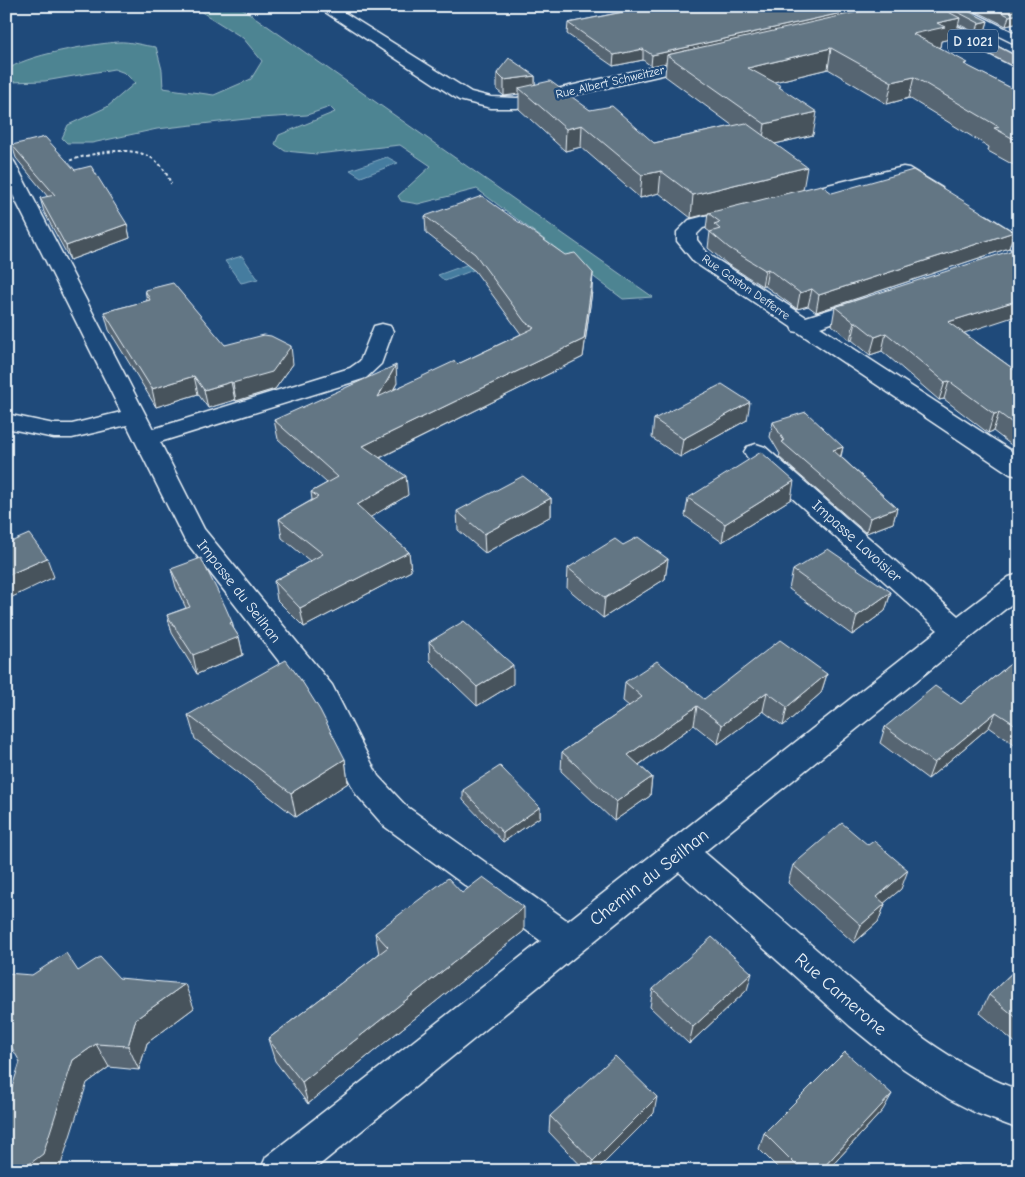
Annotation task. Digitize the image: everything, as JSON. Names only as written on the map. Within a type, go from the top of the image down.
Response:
[{"type":"main road","name":"D 1021","points":[[913,13],[1019,64]]},
{"type":"street","name":"Rue Albert Schweitzer","points":[[323,6],[465,96],[477,101],[495,104],[517,103],[715,58]]},
{"type":"street","points":[[913,13],[977,6]]},
{"type":"street","points":[[954,8],[1019,41]]},
{"type":"street","name":"Impasse du Seilhan","points":[[11,171],[193,533],[321,694],[367,785],[395,816],[568,941]]},
{"type":"street","name":"Rue Gaston Defferre","points":[[1019,245],[903,172],[696,224],[687,232],[687,241],[701,258],[801,326],[1019,468]]},
{"type":"street","points":[[801,326],[886,298]]},
{"type":"street","points":[[6,421],[54,431],[140,428],[358,373],[370,364],[382,331]]},
{"type":"street","name":"Impasse Lavoisier","points":[[756,452],[957,631]]},
{"type":"street","name":"Chemin du Seilhan","points":[[280,1171],[957,631],[1016,590]]},
{"type":"street","name":"Rue Camerone","points":[[680,852],[892,1039],[938,1072],[997,1103],[1019,1110]]},
{"type":"path","points":[[11,171],[112,151],[132,152],[149,158],[162,166],[168,174],[171,184]]},
{"type":"path","points":[[6,385],[12,385]]},
{"type":"green space","points":[[192,6],[239,6],[653,297],[623,299],[477,189],[418,204],[401,201],[398,196],[431,166],[400,145],[317,154],[285,151],[275,144],[279,135],[335,112],[330,107],[307,115],[246,119],[157,129],[92,143],[67,143],[62,138],[68,125],[107,107],[135,83],[125,73],[114,69],[45,81],[9,82],[6,71],[27,60],[76,48],[123,42],[156,47],[162,70],[163,88],[214,95],[251,79],[262,61],[243,38]]},
{"type":"water","points":[[387,157],[398,163],[361,177],[350,170]]},
{"type":"water","points":[[242,256],[258,279],[241,283],[225,261]]},
{"type":"water","points":[[474,262],[481,267],[445,281],[438,275]]},
{"type":"building","points":[[653,6],[873,6],[652,55],[643,49],[614,55],[568,23]]},
{"type":"building","points":[[884,6],[937,6],[960,18],[937,23],[945,27],[913,34],[968,63],[964,64],[1019,92],[1019,142],[994,128],[999,127],[914,77],[892,82],[831,48],[748,68],[781,86],[779,87],[817,112],[765,124],[667,55]]},
{"type":"building","points":[[946,6],[958,6],[988,21],[979,23]]},
{"type":"building","points":[[989,6],[1019,6],[1019,14],[1009,16]]},
{"type":"building","points":[[509,58],[535,76],[504,80],[497,73]]},
{"type":"building","points":[[550,81],[590,110],[612,106],[654,143],[746,123],[807,167],[693,195],[661,171],[642,175],[582,125],[566,129],[519,88]]},
{"type":"building","points":[[45,137],[75,170],[91,166],[127,224],[66,246],[40,198],[55,195],[12,145]]},
{"type":"building","points":[[913,170],[1014,232],[819,295],[812,289],[800,293],[768,269],[765,270],[729,248],[710,232],[720,229],[714,224],[720,222],[708,213],[821,185],[832,193]]},
{"type":"building","points":[[482,196],[565,255],[575,253],[593,273],[584,339],[363,446],[406,476],[357,505],[409,552],[300,608],[274,581],[323,554],[279,519],[318,497],[311,492],[338,477],[274,420],[396,365],[378,397],[455,361],[458,364],[534,328],[525,322],[475,254],[425,216]]},
{"type":"building","points":[[1019,248],[1019,300],[948,322],[1019,373],[1019,428],[999,413],[994,414],[949,381],[945,382],[886,333],[875,337],[835,307]]},
{"type":"building","points":[[173,283],[225,345],[264,335],[271,336],[291,346],[272,372],[204,390],[194,376],[152,389],[104,312],[150,300],[145,290]]},
{"type":"building","points":[[722,384],[750,402],[683,439],[654,419]]},
{"type":"building","points":[[806,412],[843,447],[833,450],[897,508],[870,518],[782,442],[784,441],[773,422]]},
{"type":"building","points":[[761,452],[794,481],[725,524],[688,498]]},
{"type":"building","points":[[523,476],[551,498],[484,534],[457,511]]},
{"type":"building","points":[[29,534],[47,558],[6,576],[6,544]]},
{"type":"building","points":[[638,537],[668,559],[605,598],[568,568],[615,539],[623,545]]},
{"type":"building","points":[[828,549],[891,592],[857,616],[793,570]]},
{"type":"building","points":[[201,558],[225,606],[232,622],[230,623],[239,637],[193,655],[167,615],[190,607],[171,569]]},
{"type":"building","points":[[464,621],[513,665],[477,687],[429,642]]},
{"type":"building","points":[[780,640],[827,674],[787,707],[767,692],[722,725],[697,706],[628,755],[652,777],[616,802],[562,752],[642,697],[625,682],[657,661],[704,699]]},
{"type":"building","points":[[1019,657],[1019,727],[996,712],[934,763],[885,727],[935,686],[961,704]]},
{"type":"building","points":[[286,660],[320,710],[345,759],[291,793],[188,715]]},
{"type":"building","points":[[500,766],[540,807],[503,833],[463,790]]},
{"type":"building","points":[[842,823],[868,845],[874,841],[908,870],[877,897],[885,904],[861,925],[793,865]]},
{"type":"building","points":[[483,877],[524,907],[302,1082],[268,1039],[388,947],[375,933],[448,878],[462,893]]},
{"type":"building","points":[[712,937],[752,973],[693,1027],[653,989]]},
{"type":"building","points":[[66,953],[78,971],[100,957],[119,978],[185,984],[136,1019],[128,1046],[96,1044],[73,1060],[43,1154],[20,1171],[6,1171],[6,1106],[20,1062],[6,1037],[6,973],[32,975]]},
{"type":"building","points":[[1019,966],[1019,1020],[989,995]]},
{"type":"building","points":[[845,1052],[892,1094],[820,1171],[802,1171],[764,1133]]},
{"type":"building","points":[[615,1056],[657,1097],[593,1161],[550,1116]]},
{"type":"building","points":[[955,1163],[964,1171],[949,1171]]}]
